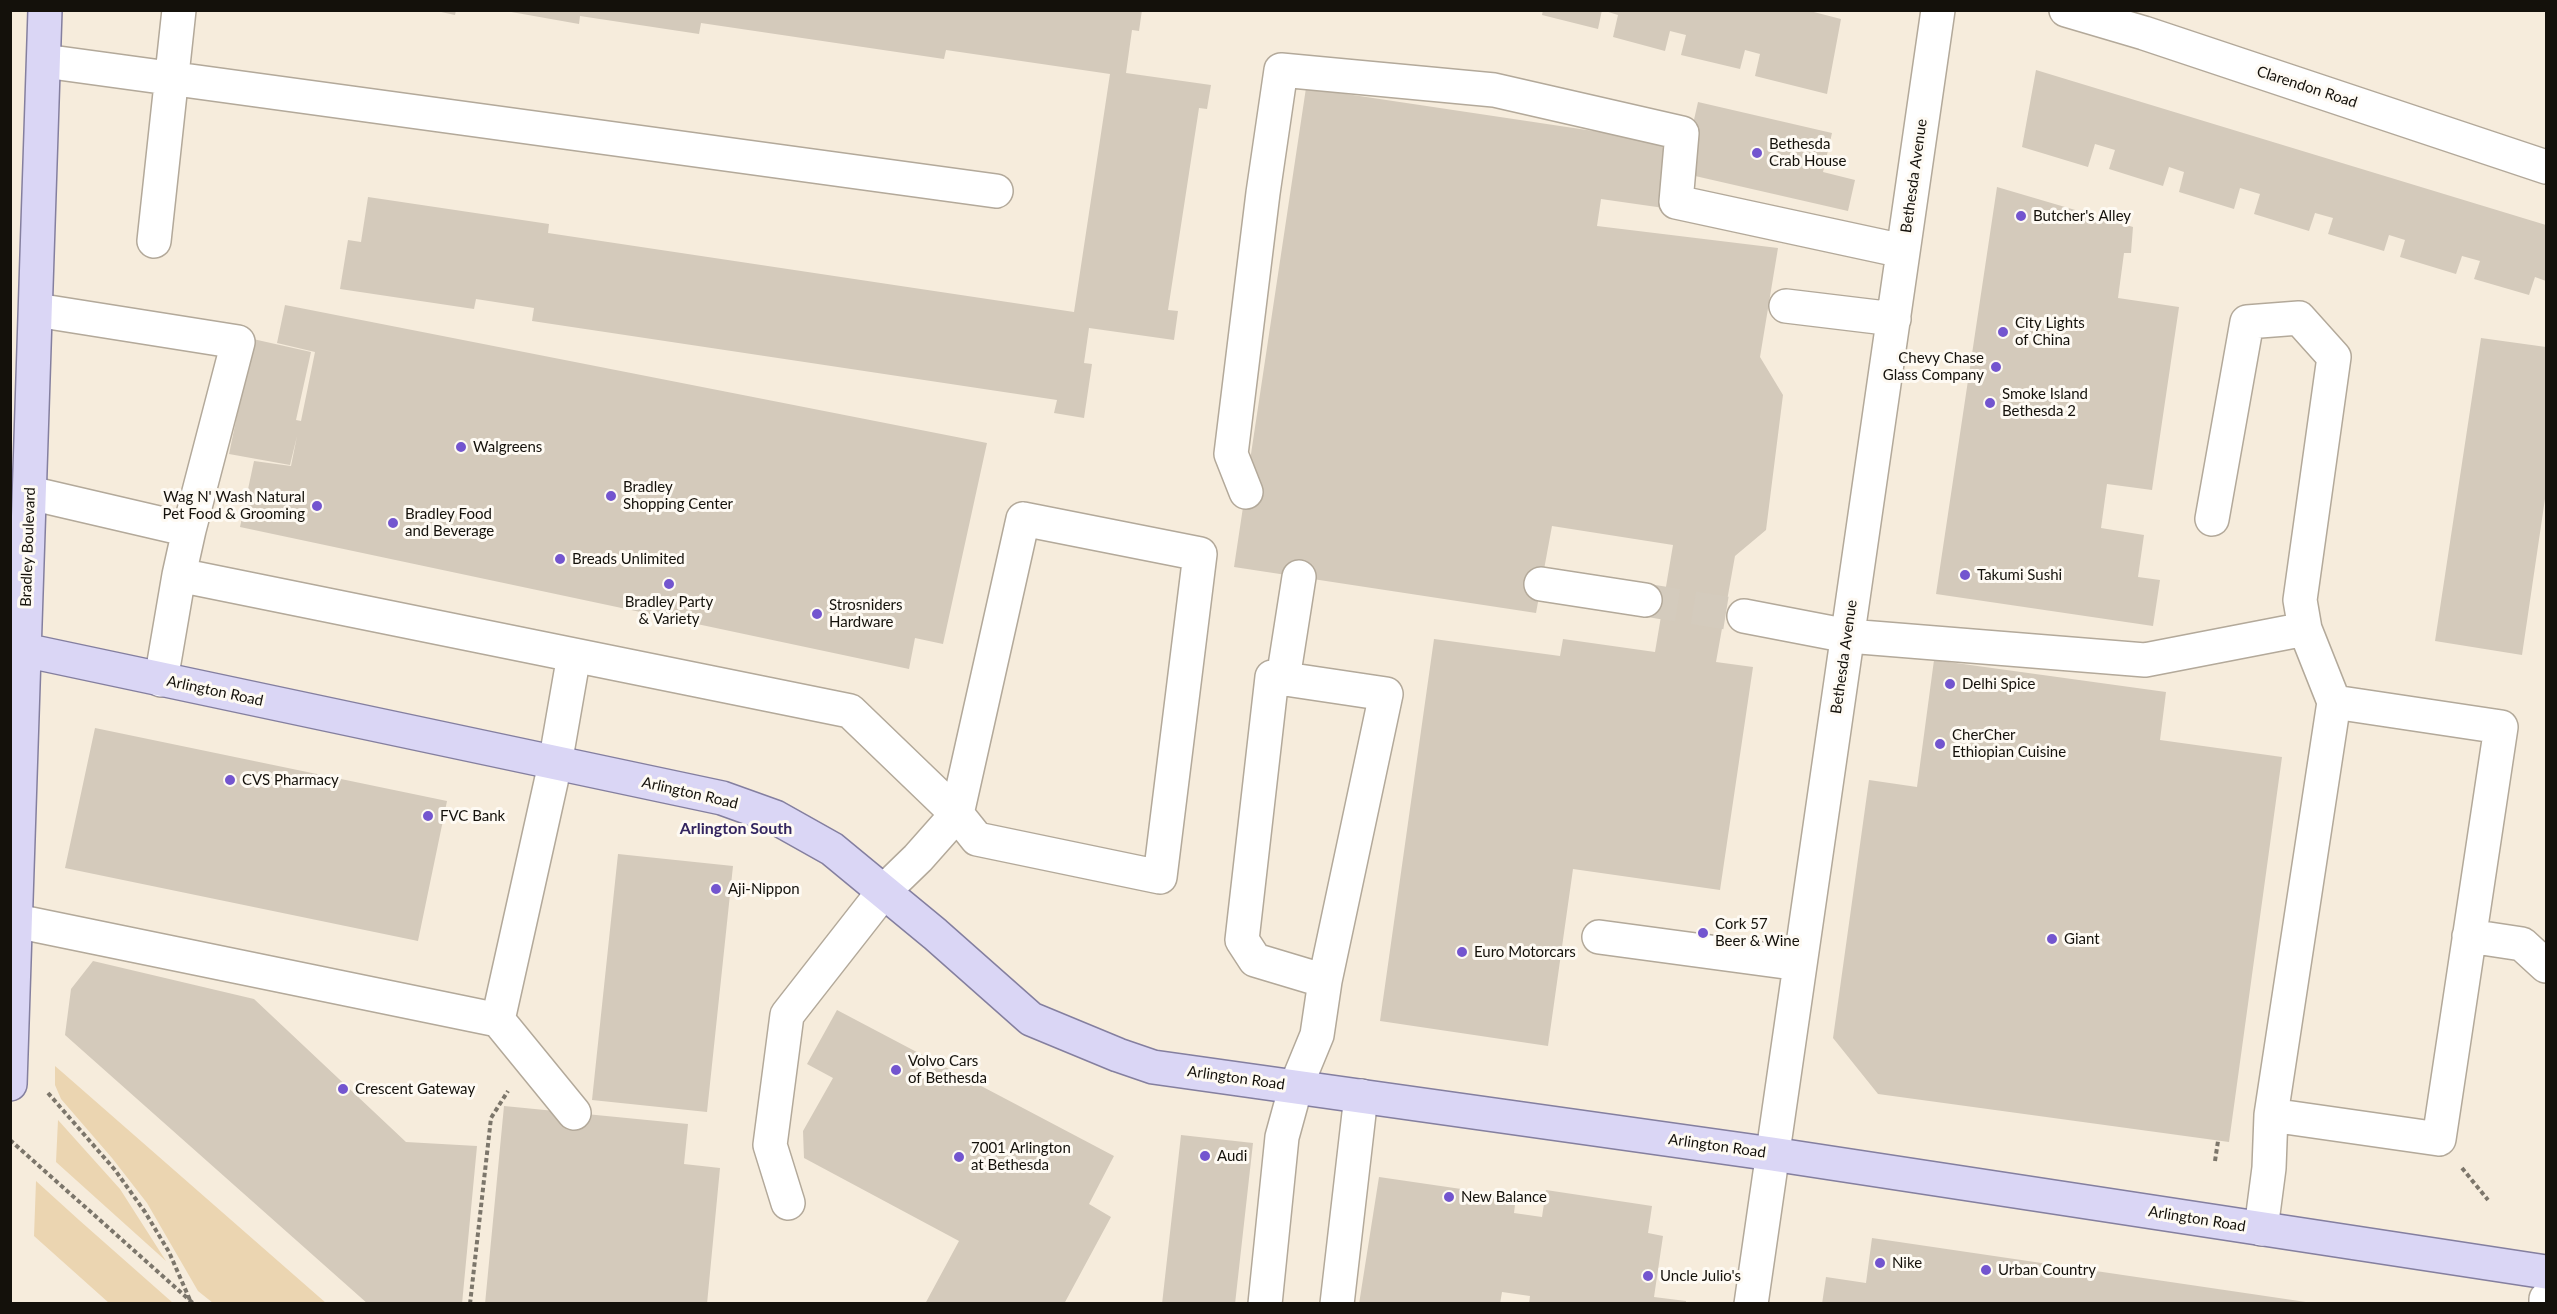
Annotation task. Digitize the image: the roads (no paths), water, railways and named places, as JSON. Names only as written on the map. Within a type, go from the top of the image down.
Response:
[{"type":"main road","name":"Bradley Boulevard","points":[[10,1084],[16,921],[18,649],[30,494],[45,10]]},
{"type":"main road","name":"Arlington Road","points":[[18,649],[722,798],[775,817],[832,849],[1031,1018],[1118,1055],[1153,1066],[1772,1154],[2547,1272]]},
{"type":"street","points":[[154,241],[179,10]]},
{"type":"street","name":"Bethesda Avenue","points":[[1751,1304],[1938,10]]},
{"type":"street","name":"Clarendon Road","points":[[2066,10],[2153,22],[2547,167]]},
{"type":"street","points":[[44,61],[996,191]]},
{"type":"street","points":[[1246,492],[1230,454],[1250,385],[1263,194],[1281,70],[1494,90],[1682,133],[1676,202],[1903,251]]},
{"type":"street","points":[[1786,306],[1894,319]]},
{"type":"street","points":[[36,310],[238,342],[189,530],[161,680]]},
{"type":"street","points":[[2212,519],[2247,322],[2299,318],[2334,357],[2300,600],[2305,628],[2334,702],[2271,1115],[2269,1168],[2261,1229]]},
{"type":"street","points":[[30,494],[189,530]]},
{"type":"street","points":[[179,575],[850,711],[957,814],[977,839],[1160,877],[1200,554],[1023,519],[957,814],[918,858],[884,891],[787,1014],[771,1145],[788,1203]]},
{"type":"street","points":[[1283,679],[1299,577]]},
{"type":"street","points":[[1541,584],[1646,600]]},
{"type":"street","points":[[1744,616],[1848,636],[2145,660],[2305,628]]},
{"type":"street","points":[[498,1020],[555,764],[574,655]]},
{"type":"street","points":[[1265,1304],[1282,1137],[1296,1086],[1317,1035],[1324,981],[1386,694],[1272,677],[1242,940],[1255,960],[1324,981]]},
{"type":"street","points":[[2271,1115],[2439,1139],[2501,727],[2334,702]]},
{"type":"street","points":[[16,921],[498,1020],[574,1113]]},
{"type":"street","points":[[2469,936],[2522,944],[2547,966]]},
{"type":"street","points":[[1599,937],[1800,964]]},
{"type":"street","points":[[1337,1304],[1361,1096]]},
{"type":"street","points":[[2546,1304],[2547,1299]]},
{"type":"tunnel","points":[[1645,600],[1744,616]]},
{"type":"place","name":"Bethesda Crab House","points":[[1757,153]]},
{"type":"place","name":"Butcher's Alley","points":[[2021,216]]},
{"type":"place","name":"City Lights of China","points":[[2003,332]]},
{"type":"place","name":"Chevy Chase Glass Company","points":[[1996,367]]},
{"type":"place","name":"Smoke Island Bethesda 2","points":[[1990,403]]},
{"type":"place","name":"Walgreens","points":[[461,447]]},
{"type":"place","name":"Bradley Shopping Center","points":[[611,496]]},
{"type":"place","name":"Wag N' Wash Natural Pet Food & Grooming","points":[[317,506]]},
{"type":"place","name":"Bradley Food and Beverage","points":[[393,523]]},
{"type":"place","name":"Breads Unlimited","points":[[560,559]]},
{"type":"place","name":"Takumi Sushi","points":[[1965,575]]},
{"type":"place","name":"Bradley Party & Variety","points":[[669,584]]},
{"type":"place","name":"Strosniders Hardware","points":[[817,614]]},
{"type":"place","name":"Delhi Spice","points":[[1950,684]]},
{"type":"place","name":"CherCher Ethiopian Cuisine","points":[[1940,744]]},
{"type":"place","name":"CVS Pharmacy","points":[[230,780]]},
{"type":"place","name":"FVC Bank","points":[[428,816]]},
{"type":"place","name":"Aji-Nippon","points":[[716,889]]},
{"type":"place","name":"Cork 57 Beer & Wine","points":[[1703,933]]},
{"type":"place","name":"Giant","points":[[2052,939]]},
{"type":"place","name":"Euro Motorcars","points":[[1462,952]]},
{"type":"place","name":"Volvo Cars of Bethesda","points":[[896,1070]]},
{"type":"place","name":"Crescent Gateway","points":[[343,1089]]},
{"type":"place","name":"Audi","points":[[1205,1156]]},
{"type":"place","name":"7001 Arlington at Bethesda","points":[[959,1157]]},
{"type":"place","name":"New Balance","points":[[1449,1197]]},
{"type":"place","name":"Nike","points":[[1880,1263]]},
{"type":"place","name":"Urban Country","points":[[1986,1270]]},
{"type":"place","name":"Uncle Julio's","points":[[1648,1276]]},
{"type":"district","name":"Arlington South","points":[[736,829]]}]
